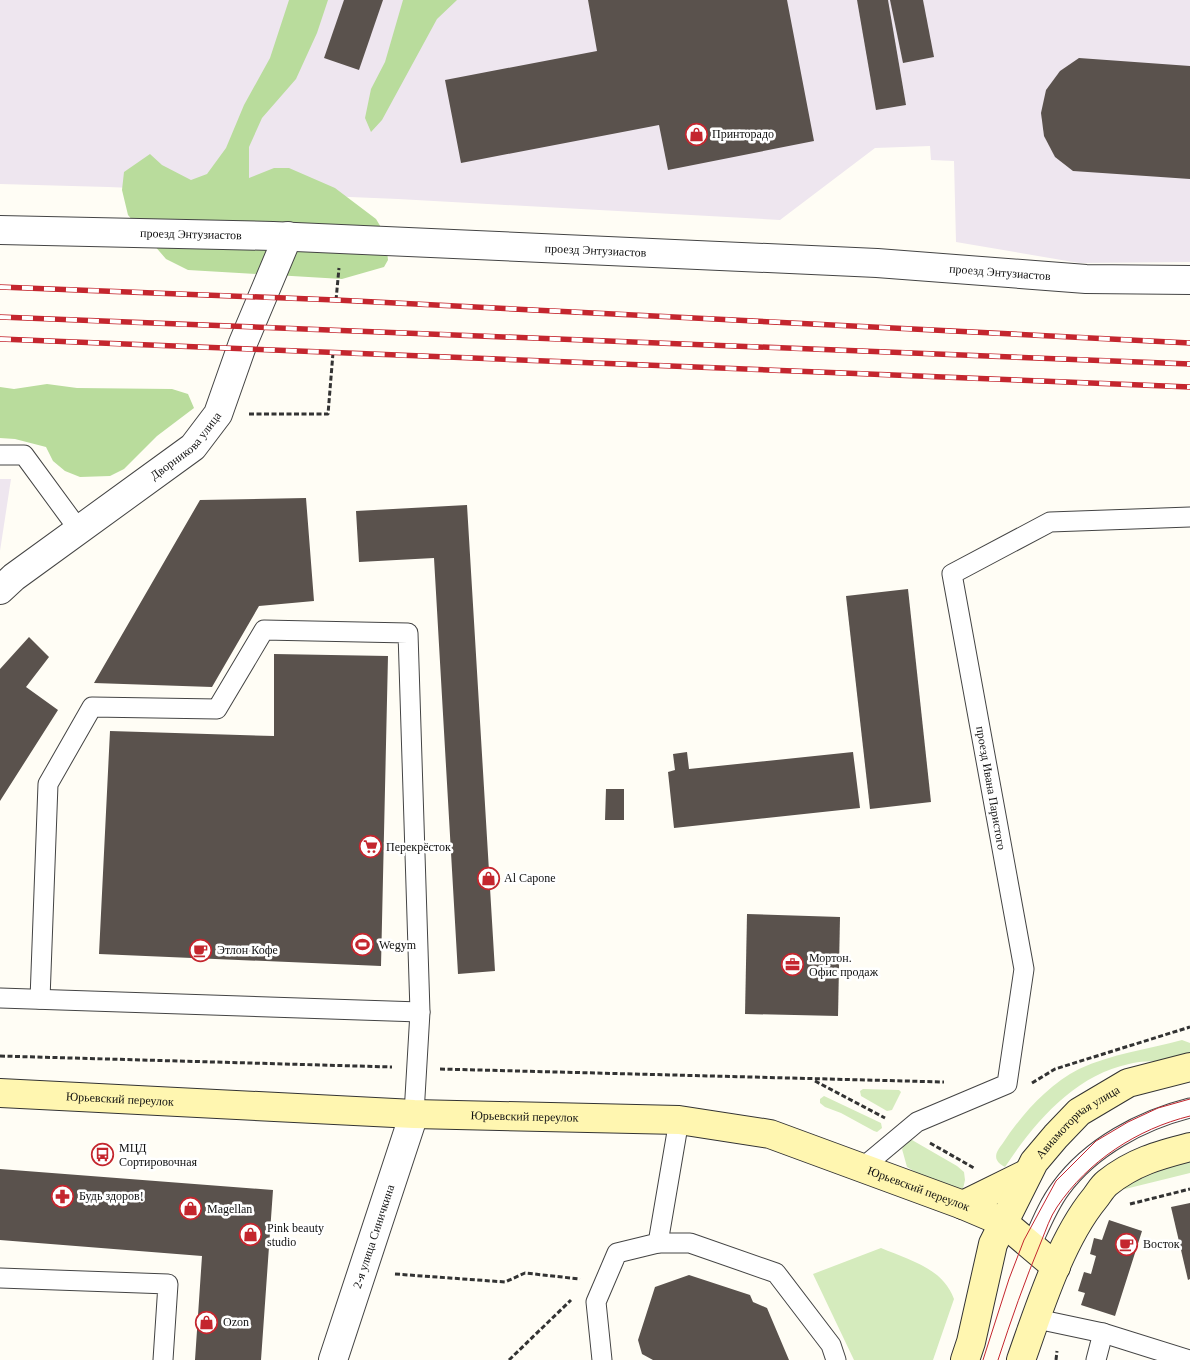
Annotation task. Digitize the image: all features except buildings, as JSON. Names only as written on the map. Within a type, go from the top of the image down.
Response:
[{"type":"street","name":"проезд Энтузиастов","points":[[0,230],[288,236],[877,263],[1086,279],[1190,280]]},
{"type":"street","name":"Дворникова улица","points":[[0,590],[14,577],[193,447],[218,414],[244,343],[288,236]]},
{"type":"street","name":"Авиамоторная улица","points":[[965,1360],[971,1342],[993,1244],[1028,1173],[1056,1136],[1079,1112],[1128,1083],[1190,1067]]},
{"type":"street","name":"Юрьевский переулок","points":[[0,1093],[414,1114],[679,1120],[770,1134],[964,1205],[1028,1173]]},
{"type":"street","name":"2-я улица Синичкина","points":[[332,1360],[414,1114]]},
{"type":"street","points":[[1021,1360],[1056,1267],[1086,1209],[1105,1184],[1150,1158],[1190,1147]]},
{"type":"street","points":[[964,1205],[1003,1222],[1056,1267]]},
{"type":"lane","points":[[0,455],[24,455],[79,530]]},
{"type":"lane","name":"проезд Ивана Паристого","points":[[1007,1084],[1024,968],[952,574],[1050,522],[1190,517]]},
{"type":"lane","points":[[40,999],[48,784],[92,707],[217,709],[264,630],[408,633],[420,1012],[414,1114]]},
{"type":"lane","points":[[0,998],[420,1012]]},
{"type":"lane","points":[[862,1168],[917,1122],[1007,1084]]},
{"type":"lane","points":[[1031,1246],[1050,1204],[1061,1187],[1082,1165],[1128,1131],[1165,1114],[1190,1108]]},
{"type":"lane","points":[[658,1243],[679,1120]]},
{"type":"lane","points":[[602,1360],[596,1302],[598,1282],[616,1253],[658,1243],[690,1243],[776,1273],[831,1345],[836,1360]]},
{"type":"lane","points":[[0,1278],[168,1284],[163,1360]]},
{"type":"lane","points":[[1037,1318],[1103,1333],[1189,1360]]},
{"type":"lane","points":[[1096,1360],[1103,1333]]},
{"type":"path","points":[[218,414],[328,414],[333,353]]},
{"type":"path","points":[[1007,1084],[1029,1084],[1055,1069],[1190,1027]]},
{"type":"path","points":[[0,1056],[950,1082]]},
{"type":"path","points":[[1125,1205],[1190,1189]]},
{"type":"path","points":[[395,1274],[505,1282],[525,1273],[598,1282]]},
{"type":"path","points":[[508,1360],[598,1282]]},
{"type":"path","points":[[1056,1360],[1057,1351]]},
{"type":"shaded area","points":[[0,0],[1190,0],[1190,262],[1079,263],[956,242],[954,161],[931,160],[930,146],[875,148],[780,220],[398,199],[0,184]]},
{"type":"shaded area","points":[[0,479],[11,479],[0,551]]},
{"type":"green space","points":[[289,0],[328,0],[317,33],[296,79],[262,118],[249,147],[249,178],[274,168],[289,168],[335,188],[376,219],[385,234],[388,260],[384,267],[342,279],[188,270],[166,259],[128,215],[122,190],[124,172],[150,154],[162,165],[191,180],[207,174],[226,148],[244,105],[270,58]]},
{"type":"green space","points":[[403,0],[457,0],[437,19],[382,120],[371,132],[365,118],[371,89],[385,62]]},
{"type":"green space","points":[[47,384],[77,388],[172,389],[188,394],[194,408],[157,436],[124,469],[110,476],[80,477],[65,471],[53,461],[46,447],[15,439],[0,438],[0,387],[14,389]]},
{"type":"green space","points":[[1182,1040],[1190,1043],[1190,1056],[1164,1061],[1129,1064],[1109,1070],[1074,1090],[1043,1118],[1016,1150],[1005,1167],[998,1162],[996,1156],[998,1150],[1019,1121],[1036,1101],[1057,1083],[1079,1069],[1104,1059]]},
{"type":"green space","points":[[863,1089],[899,1090],[901,1092],[892,1110],[887,1111],[861,1096],[860,1091]]},
{"type":"green space","points":[[824,1096],[881,1123],[882,1128],[877,1132],[874,1131],[841,1113],[825,1107],[820,1103],[820,1099]]},
{"type":"green space","points":[[908,1140],[912,1140],[964,1172],[963,1189],[941,1185],[907,1167],[902,1149]]},
{"type":"green space","points":[[1190,1159],[1190,1173],[1117,1191],[1133,1179]]},
{"type":"green space","points":[[881,1248],[924,1266],[949,1288],[954,1299],[933,1360],[854,1360],[813,1274]]},
{"type":"tram line","points":[[983,1360],[1009,1279],[1024,1240],[1056,1181],[1096,1141],[1128,1122],[1158,1108],[1190,1099]]},
{"type":"tram line","points":[[998,1360],[1048,1224],[1069,1190],[1083,1175],[1115,1149],[1151,1129],[1190,1116]]},
{"type":"railway","points":[[0,287],[336,300],[1190,343]]},
{"type":"railway","points":[[0,317],[1190,364]]},
{"type":"railway","points":[[0,339],[1190,387]]},
{"type":"place","name":"Принторадо","points":[[696,134]]},
{"type":"place","name":"Перекрёсток","points":[[370,847]]},
{"type":"place","name":"Al Capone","points":[[488,878]]},
{"type":"place","name":"Wegym","points":[[363,945]]},
{"type":"place","name":"Этлон Кофе","points":[[201,950]]},
{"type":"place","name":"Мортон. Офис продаж","points":[[793,965]]},
{"type":"place","name":"МЦД Сортировочная","points":[[103,1155]]},
{"type":"place","name":"Будь здоров!","points":[[63,1196]]},
{"type":"place","name":"Magellan","points":[[191,1209]]},
{"type":"place","name":"Pink beauty studio","points":[[251,1235]]},
{"type":"place","name":"Восток","points":[[1127,1244]]},
{"type":"place","name":"Ozon","points":[[207,1322]]}]
